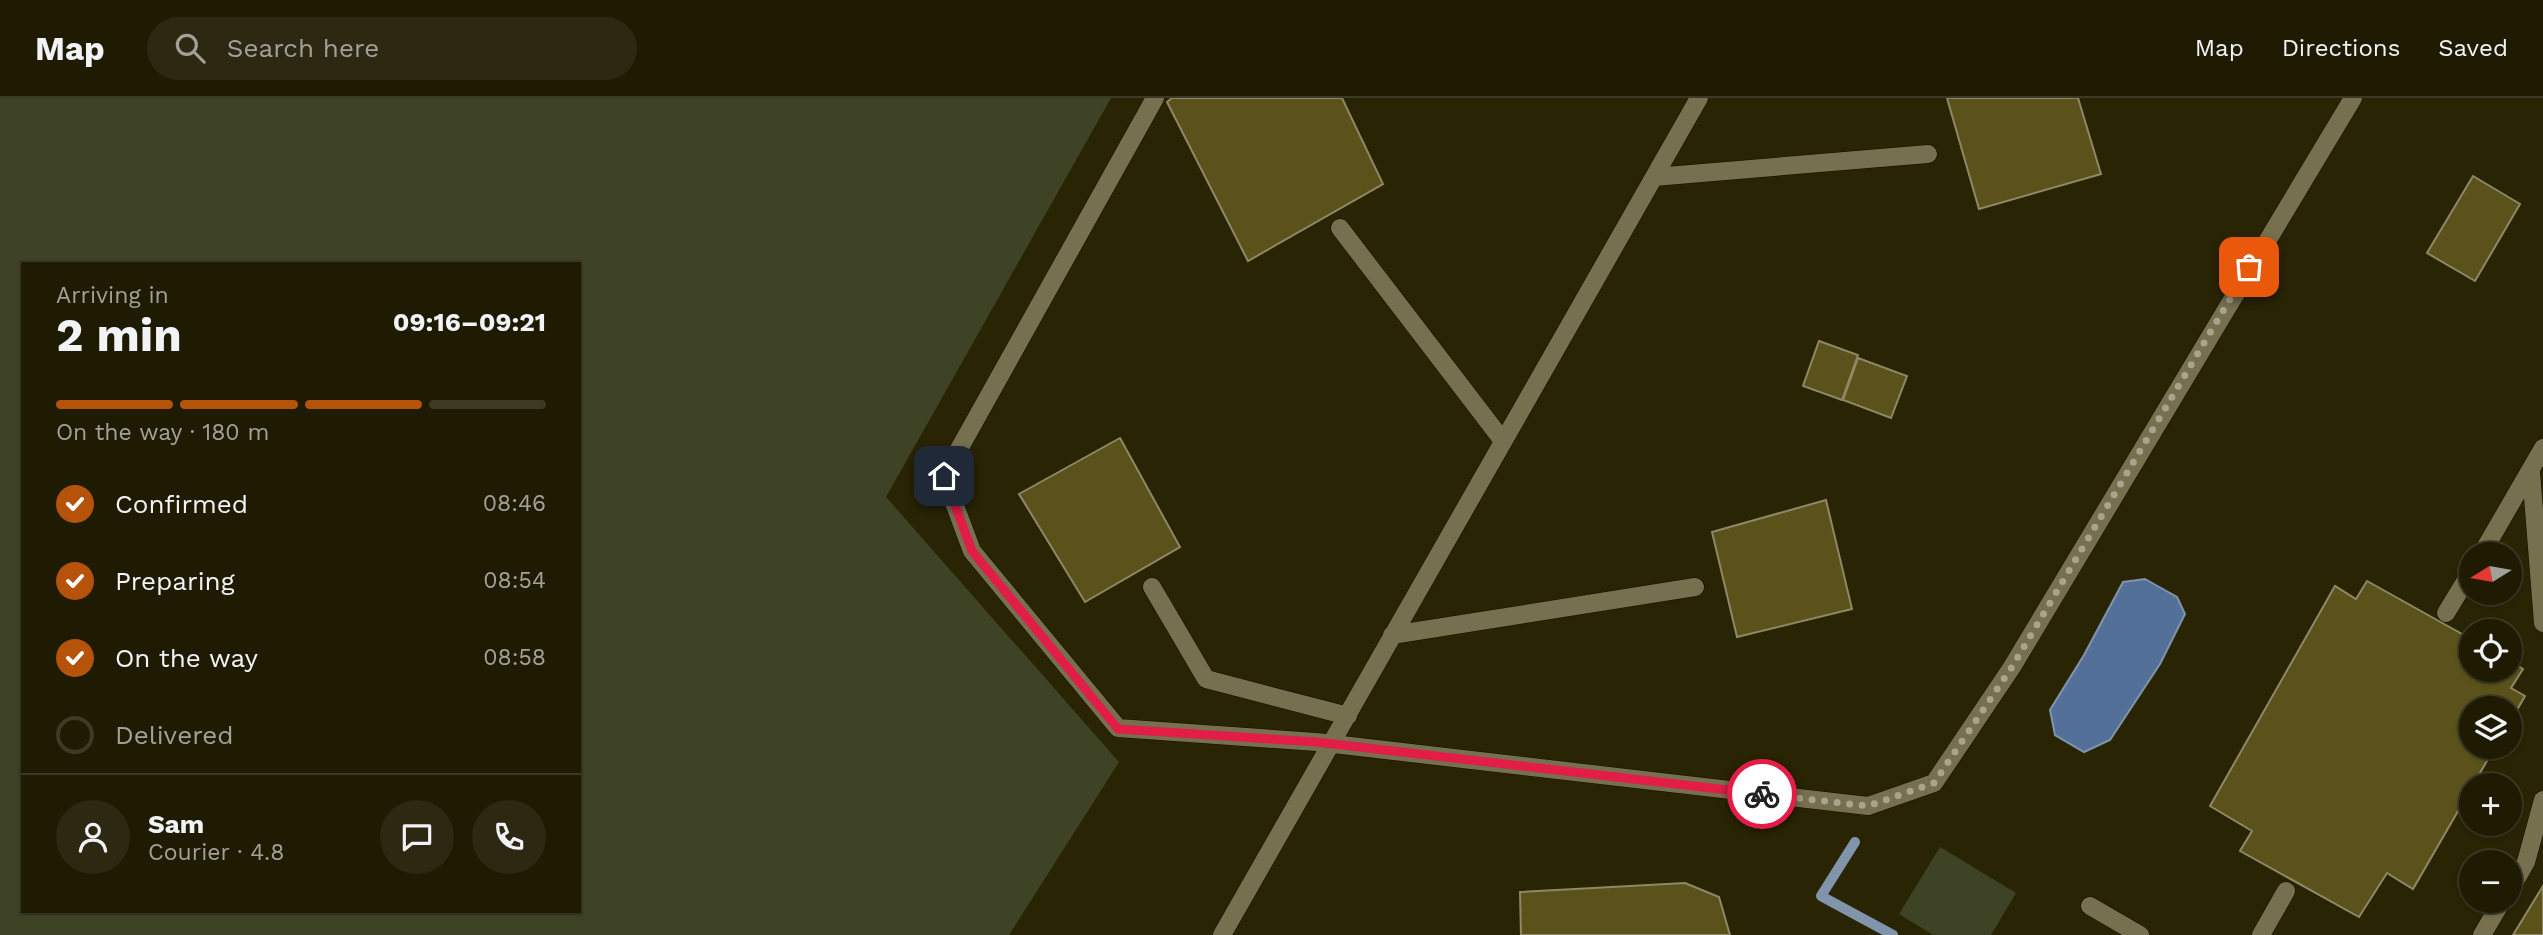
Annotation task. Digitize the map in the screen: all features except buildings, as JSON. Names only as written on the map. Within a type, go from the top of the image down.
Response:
[{"type":"lane","points":[[1156,98],[944,476],[972,551],[1118,729],[1332,744],[1868,806],[1934,783],[2012,667],[2353,98]]},
{"type":"lane","points":[[1222,935],[1699,98]]},
{"type":"lane","points":[[1654,177],[1928,154]]},
{"type":"lane","points":[[1340,228],[1503,441]]},
{"type":"lane","points":[[2489,542],[2543,448]]},
{"type":"lane","points":[[2530,472],[2543,623]]},
{"type":"lane","points":[[1152,587],[1206,679],[1348,716]]},
{"type":"lane","points":[[1392,635],[1695,587]]},
{"type":"lane","points":[[2446,613],[2459,592]]},
{"type":"lane","points":[[2522,869],[2543,800]]},
{"type":"lane","points":[[2261,935],[2286,891]]},
{"type":"lane","points":[[2090,906],[2140,935]]},
{"type":"lane","points":[[2482,935],[2495,913]]},
{"type":"green space","points":[[0,98],[1111,98],[886,497],[1119,762],[1009,935],[0,935]]},
{"type":"green space","points":[[1940,847],[2016,893],[1991,935],[1933,935],[1899,914]]},
{"type":"water","points":[[2145,579],[2177,597],[2185,614],[2160,664],[2110,740],[2084,752],[2055,735],[2050,710],[2084,655],[2123,582]]},
{"type":"waterway","points":[[1855,842],[1821,896],[1893,935]]},
{"type":"way so far","points":[[1762,794],[1868,806],[1934,783],[2012,667],[2249,267]]},
{"type":"route","points":[[944,476],[972,551],[1118,729],[1316,742],[1762,794]]}]
